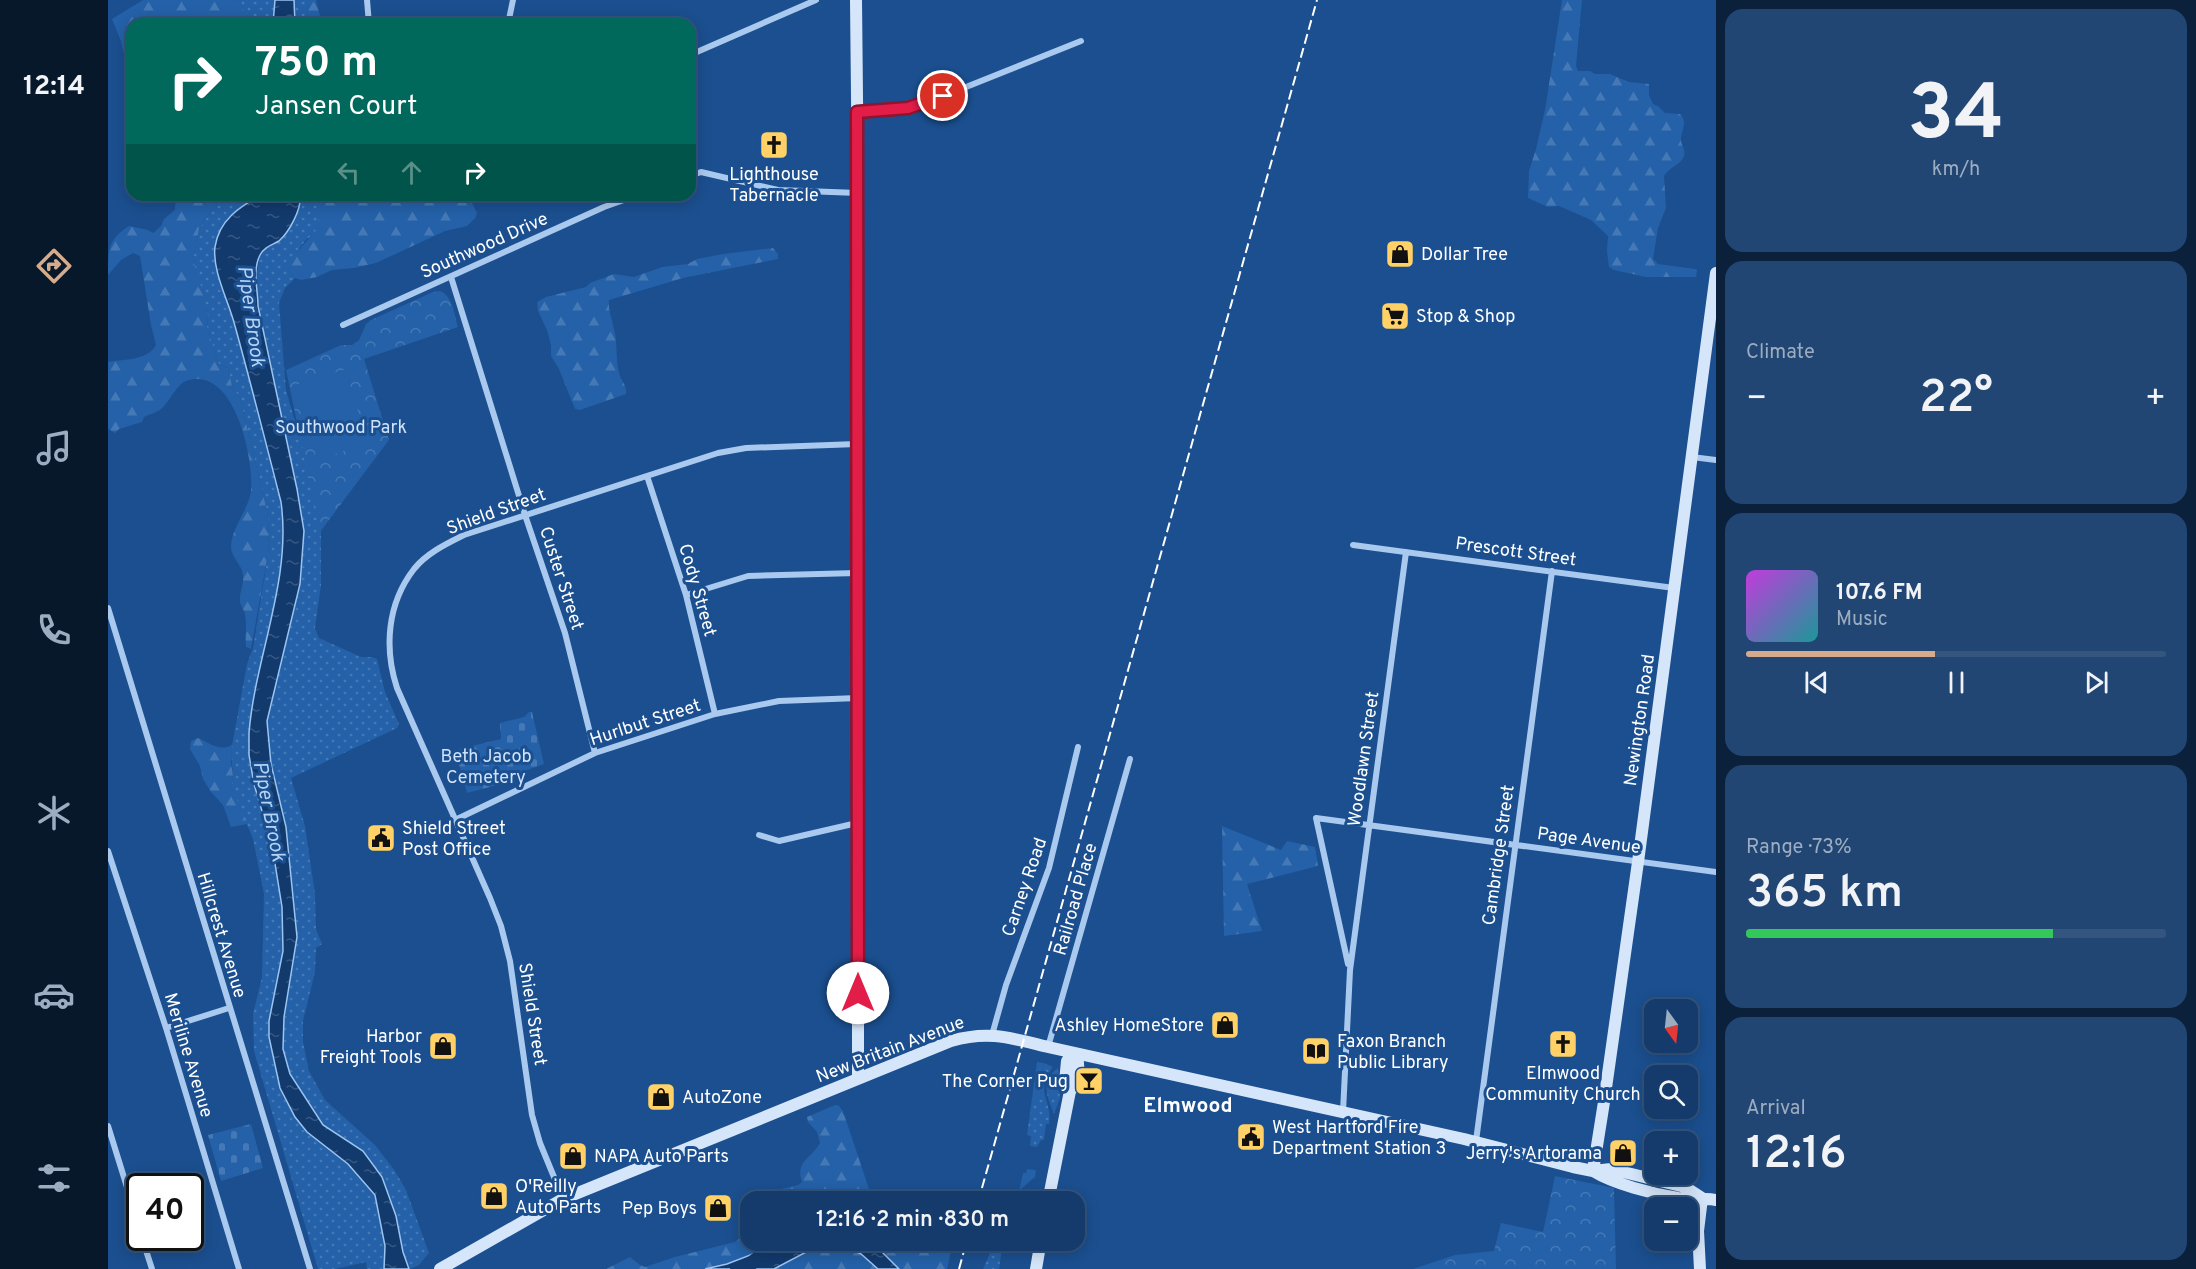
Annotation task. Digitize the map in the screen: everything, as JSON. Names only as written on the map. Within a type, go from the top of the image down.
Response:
[{"type":"main road","points":[[856,0],[858,1079]]},
{"type":"main road","name":"Newington Road","points":[[1593,1171],[1638,862],[1716,273]]},
{"type":"main road","name":"New Britain Avenue","points":[[440,1269],[563,1199],[951,1041],[971,1036],[992,1035],[1048,1047],[1476,1142],[1593,1171],[1607,1180],[1672,1196],[1716,1200]]},
{"type":"main road","points":[[1050,1191],[1070,1091],[1065,1082],[1067,1061],[1075,1054]]},
{"type":"main road","points":[[1700,1269],[1698,1231],[1702,1198]]},
{"type":"main road","points":[[1036,1269],[1039,1251]]},
{"type":"street","points":[[367,0],[368,18]]},
{"type":"street","points":[[509,18],[513,0]]},
{"type":"street","points":[[696,52],[816,0]]},
{"type":"street","points":[[857,112],[889,111],[926,103],[1081,41]]},
{"type":"street","points":[[696,173],[701,171],[778,190],[858,194]]},
{"type":"street","name":"Southwood Drive","points":[[343,326],[621,201]]},
{"type":"street","name":"Custer Street","points":[[451,277],[525,515],[565,633],[595,753]]},
{"type":"street","name":"Shield Street","points":[[563,1199],[540,1143],[532,1115],[510,961],[501,926],[390,667],[391,615],[398,597],[415,568],[438,548],[464,535],[718,453],[746,448],[858,444]]},
{"type":"street","points":[[1692,457],[1716,460]]},
{"type":"street","name":"Cody Street","points":[[647,476],[686,596],[715,714]]},
{"type":"street","name":"Prescott Street","points":[[1353,545],[1675,588]]},
{"type":"street","name":"Woodlawn Street","points":[[1343,1112],[1350,970],[1406,552]]},
{"type":"street","name":"Cambridge Street","points":[[1476,1142],[1551,571]]},
{"type":"street","points":[[686,596],[748,576],[857,573]]},
{"type":"street","name":"Hillcrest Avenue","points":[[108,608],[310,1269]]},
{"type":"street","name":"Hurlbut Street","points":[[455,819],[595,753],[715,714],[779,700],[858,698]]},
{"type":"street","name":"Carney Road","points":[[992,1035],[1006,985],[1049,868],[1078,747]]},
{"type":"street","name":"Railroad Place","points":[[1048,1047],[1130,759]]},
{"type":"street","name":"Woodlawn Street","points":[[1316,818],[1350,970]]},
{"type":"street","name":"Page Avenue","points":[[1316,818],[1716,872]]},
{"type":"street","points":[[759,835],[779,841],[857,823]]},
{"type":"street","name":"Meriline Avenue","points":[[108,851],[166,1028],[239,1269]]},
{"type":"street","points":[[166,1028],[229,1008]]},
{"type":"street","points":[[108,1126],[126,1186]]},
{"type":"street","points":[[146,1251],[152,1269]]},
{"type":"green space","points":[[143,0],[239,0],[248,18],[126,18],[126,63],[121,41],[112,19]]},
{"type":"green space","points":[[239,0],[275,0],[274,18],[248,18]]},
{"type":"green space","points":[[294,0],[307,0],[308,18],[295,18]]},
{"type":"green space","points":[[307,0],[316,0],[320,18],[308,18]]},
{"type":"green space","points":[[1562,0],[1582,0],[1576,66],[1578,71],[1610,74],[1629,82],[1649,84],[1649,95],[1653,104],[1665,113],[1680,114],[1683,117],[1681,141],[1684,150],[1683,159],[1664,176],[1666,208],[1658,228],[1653,259],[1658,264],[1695,269],[1697,270],[1696,277],[1646,277],[1614,270],[1609,267],[1608,236],[1591,220],[1559,206],[1548,207],[1528,198],[1529,171],[1545,110]]},
{"type":"green space","points":[[176,201],[218,201],[199,229],[193,260],[208,317],[207,327],[219,365],[228,368],[232,386],[240,398],[267,511],[268,554],[251,649],[246,647],[246,619],[240,602],[243,575],[231,546],[234,532],[250,497],[251,476],[245,438],[230,401],[219,388],[205,380],[189,380],[177,388],[165,406],[144,417],[142,422],[119,429],[115,433],[108,429],[108,362],[141,357],[156,345],[140,256],[133,253],[121,260],[108,275],[111,246],[117,236],[129,226],[153,233],[175,210]]},
{"type":"green space","points":[[218,201],[252,201],[241,207],[224,224],[217,239],[216,260],[281,502],[283,531],[277,589],[258,676],[249,733],[249,755],[272,845],[282,907],[283,951],[269,1021],[283,1097],[307,1132],[348,1164],[375,1195],[385,1246],[384,1269],[367,1269],[366,1262],[335,1269],[318,1269],[254,1051],[253,1014],[262,977],[264,894],[253,839],[231,786],[233,776],[231,751],[247,664],[253,648],[268,554],[269,533],[267,511],[240,398],[232,386],[228,368],[219,365],[207,327],[208,317],[193,260],[199,229]]},
{"type":"green space","points":[[300,201],[318,201],[318,228],[293,258],[289,270],[295,278],[285,288],[279,303],[286,390],[294,418],[304,434],[321,522],[321,585],[315,628],[319,638],[361,657],[377,659],[385,692],[399,724],[397,728],[291,778],[305,826],[315,894],[316,929],[322,944],[316,948],[315,972],[303,1021],[303,1042],[309,1071],[325,1100],[375,1145],[406,1190],[429,1253],[419,1265],[410,1269],[403,1252],[396,1216],[382,1177],[323,1125],[290,1074],[283,1049],[284,1017],[297,937],[286,827],[271,764],[267,721],[300,584],[304,531],[258,306],[256,278],[260,257],[266,248],[280,240]]},
{"type":"green space","points":[[471,201],[477,213],[467,226],[445,231],[376,263],[332,270],[317,277],[301,280],[295,278],[289,270],[290,260],[318,228],[318,202]]},
{"type":"green space","points":[[773,248],[778,254],[778,259],[683,278],[609,300],[618,371],[626,394],[580,410],[575,409],[559,369],[551,356],[551,345],[538,311],[537,302],[546,297],[586,287],[590,283],[614,274],[634,277],[662,267],[688,264],[697,259]]},
{"type":"green space","name":"Southwood Park","points":[[440,291],[450,301],[458,327],[364,359],[389,440],[320,532],[286,370],[341,345],[352,345],[359,340],[366,324],[371,320]]},
{"type":"green space","points":[[346,369],[367,444],[317,459],[296,385]]},
{"type":"green space","name":"Beth Jacob Cemetery","points":[[532,712],[544,764],[513,775],[501,784],[467,793],[455,750],[501,739],[500,723],[524,717]]},
{"type":"green space","points":[[198,738],[223,748],[232,745],[231,786],[248,824],[231,827],[223,805],[203,779],[200,766],[190,749],[191,741]]},
{"type":"green space","points":[[1222,826],[1281,850],[1287,841],[1315,847],[1318,866],[1247,884],[1262,931],[1224,936]]},
{"type":"green space","points":[[1037,1062],[1044,1063],[1040,1087],[1037,1088],[1037,1098],[1032,1098]]},
{"type":"green space","points":[[1044,1063],[1053,1067],[1044,1082],[1050,1116],[1049,1124],[1046,1124],[1044,1140],[1041,1140],[1037,1147],[1030,1146],[1031,1136],[1027,1135],[1032,1098],[1037,1098],[1037,1087],[1040,1087]]},
{"type":"green space","points":[[1058,1068],[1060,1098],[1054,1114],[1048,1098],[1047,1085],[1048,1081],[1053,1082],[1052,1073]]},
{"type":"green space","points":[[838,1105],[843,1111],[870,1191],[776,1191],[802,1182],[800,1175],[802,1165],[820,1143],[817,1132],[808,1122],[807,1117]]},
{"type":"green space","points":[[251,1124],[263,1168],[221,1181],[208,1135]]},
{"type":"green space","points":[[1027,1169],[1036,1170],[1035,1177],[1019,1191],[1023,1173],[1026,1173]]},
{"type":"green space","points":[[1555,1176],[1614,1188],[1616,1269],[1413,1269],[1455,1255],[1494,1251],[1501,1223],[1543,1232]]},
{"type":"green space","points":[[740,1238],[740,1251],[761,1251],[727,1264],[705,1269],[606,1269],[630,1257],[645,1267],[735,1242]]},
{"type":"green space","points":[[808,1251],[855,1251],[878,1269],[774,1269]]},
{"type":"green space","points":[[881,1251],[951,1251],[947,1269],[899,1269]]},
{"type":"green space","points":[[991,1251],[1002,1251],[999,1269],[983,1269]]},
{"type":"water","points":[[275,0],[294,0],[295,18],[274,18]]},
{"type":"water","name":"Piper Brook","points":[[251,201],[300,201],[297,213],[287,232],[279,241],[262,252],[256,274],[258,306],[304,531],[300,584],[267,721],[271,764],[286,827],[297,937],[284,1017],[283,1049],[290,1074],[323,1125],[363,1151],[382,1177],[396,1216],[409,1269],[384,1269],[385,1246],[375,1195],[348,1164],[307,1132],[295,1117],[280,1088],[269,1037],[269,1021],[283,951],[282,907],[272,845],[254,784],[249,755],[249,733],[258,676],[277,589],[283,531],[281,502],[235,326],[218,276],[215,256],[217,237],[221,229],[232,215]]},
{"type":"water","points":[[761,1251],[808,1251],[774,1269],[705,1269],[727,1264]]},
{"type":"water","points":[[855,1251],[881,1251],[899,1269],[878,1269]]},
{"type":"waterway","points":[[737,1269],[748,1266],[767,1251]]},
{"type":"railway","points":[[981,1191],[1317,0]]},
{"type":"railway","points":[[959,1269],[964,1251]]},
{"type":"place","name":"Lighthouse Tabernacle","points":[[774,145]]},
{"type":"place","name":"Dollar Tree","points":[[1400,254]]},
{"type":"place","name":"Stop & Shop","points":[[1395,316]]},
{"type":"place","name":"Shield Street Post Office","points":[[381,838]]},
{"type":"place","name":"Ashley HomeStore","points":[[1225,1025]]},
{"type":"place","name":"Elmwood Community Church","points":[[1563,1044]]},
{"type":"place","name":"Harbor Freight Tools","points":[[443,1046]]},
{"type":"place","name":"Faxon Branch Public Library","points":[[1316,1051]]},
{"type":"place","name":"The Corner Pug","points":[[1089,1081]]},
{"type":"place","name":"AutoZone","points":[[661,1097]]},
{"type":"place","name":"West Hartford Fire Department Station 3","points":[[1251,1137]]},
{"type":"place","name":"Jerry's Artorama","points":[[1623,1153]]},
{"type":"place","name":"NAPA Auto Parts","points":[[573,1156]]},
{"type":"place","name":"O'Reilly Auto Parts","points":[[494,1196]]},
{"type":"place","name":"Pep Boys","points":[[718,1208]]},
{"type":"district","name":"Elmwood","points":[[1188,1105]]},
{"type":"route","points":[[858,993],[857,112],[908,108],[943,96]]}]
